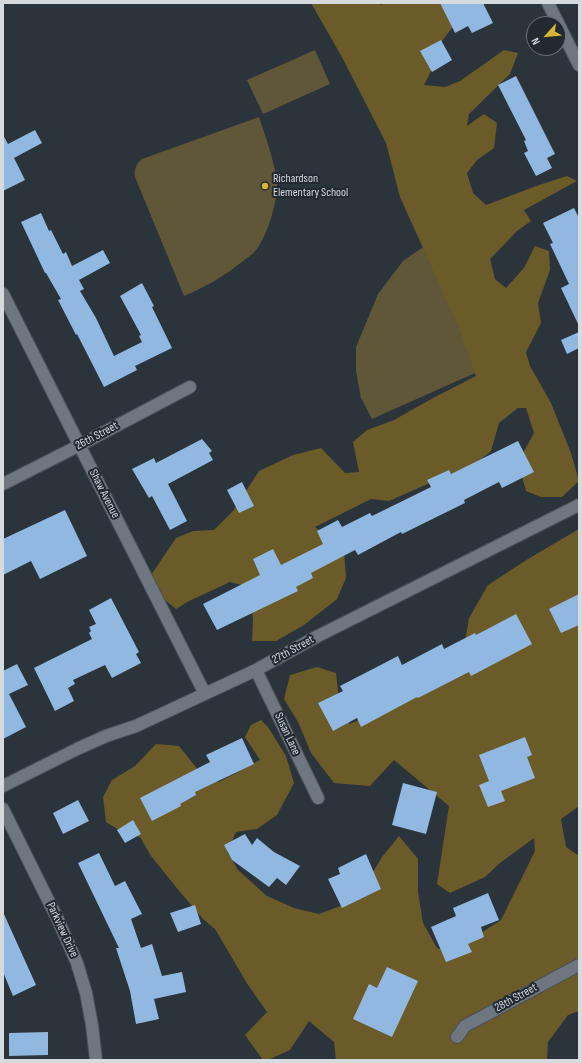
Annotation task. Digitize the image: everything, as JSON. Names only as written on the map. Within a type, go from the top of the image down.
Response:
[{"type":"street","points":[[548,3],[579,65]]},
{"type":"street","name":"Shaw Avenue","points":[[3,294],[205,694]]},
{"type":"street","name":"26th Street","points":[[3,484],[80,446],[190,386]]},
{"type":"street","name":"27th Street","points":[[3,786],[77,749],[106,736],[136,726],[256,670],[318,636],[579,505]]},
{"type":"street","name":"Susan Lane","points":[[256,670],[318,798]]},
{"type":"street","name":"Parkview Drive","points":[[3,809],[58,920],[77,963],[92,1025],[96,1060]]},
{"type":"street","name":"28th Street","points":[[457,1037],[465,1026],[579,965]]},
{"type":"shaded area","points":[[311,3],[380,3],[381,5],[385,3],[481,3],[467,20],[452,28],[435,50],[431,71],[424,85],[445,87],[460,81],[504,50],[518,53],[510,74],[469,114],[467,126],[484,114],[497,123],[494,148],[477,160],[467,173],[473,193],[486,205],[567,176],[577,181],[524,210],[531,221],[517,231],[490,259],[495,279],[506,288],[524,268],[535,246],[549,251],[550,270],[538,303],[541,323],[526,352],[530,366],[551,403],[571,453],[579,481],[562,497],[541,497],[526,491],[518,462],[534,433],[526,408],[518,408],[499,423],[491,451],[480,460],[466,468],[389,501],[371,499],[315,527],[344,550],[346,578],[337,599],[304,625],[276,641],[252,641],[253,620],[250,587],[230,582],[189,601],[176,609],[159,595],[151,575],[176,538],[193,531],[214,530],[233,511],[259,471],[293,455],[321,448],[345,473],[359,472],[353,442],[367,430],[394,420],[476,376],[459,328],[400,197],[386,143],[343,59]]},
{"type":"shaded area","points":[[315,50],[330,84],[263,114],[247,80]]},
{"type":"shaded area","points":[[259,117],[272,157],[277,182],[276,198],[268,227],[260,244],[254,252],[222,277],[184,296],[135,177],[136,167],[142,159]]},
{"type":"shaded area","points":[[426,245],[479,354],[475,373],[372,419],[361,398],[356,371],[356,347],[378,294],[403,261]]},
{"type":"shaded area","points":[[579,529],[579,806],[561,819],[566,847],[579,856],[579,1011],[568,1015],[548,1042],[547,1060],[336,1060],[334,1042],[309,1021],[290,1050],[268,1060],[263,1060],[245,1035],[267,1012],[248,985],[215,929],[203,919],[180,892],[151,856],[140,837],[122,832],[106,822],[103,797],[112,780],[135,766],[156,744],[179,746],[206,780],[219,782],[260,760],[245,737],[251,725],[261,720],[268,727],[286,756],[294,783],[277,815],[257,829],[236,832],[227,852],[238,870],[267,896],[294,908],[319,914],[356,900],[382,857],[399,836],[418,859],[418,892],[423,923],[437,948],[452,952],[501,920],[535,851],[534,838],[500,863],[485,877],[450,893],[437,884],[449,806],[394,760],[370,786],[334,783],[311,753],[298,722],[284,699],[290,675],[317,667],[336,673],[340,708],[350,724],[459,677],[469,618],[488,585]]},
{"type":"building","points":[[440,3],[483,3],[493,23],[472,33],[468,26],[455,33]]},
{"type":"building","points":[[441,40],[452,60],[432,72],[420,51]]},
{"type":"building","points":[[516,76],[555,154],[547,158],[552,168],[536,176],[524,153],[528,151],[524,141],[526,140],[498,85]]},
{"type":"building","points":[[35,130],[42,143],[14,158],[25,180],[3,191],[3,135],[8,144]]},
{"type":"building","points":[[574,208],[579,218],[579,326],[561,288],[569,284],[550,244],[553,243],[543,223]]},
{"type":"building","points":[[41,213],[49,231],[51,230],[63,254],[66,252],[72,266],[103,250],[110,263],[79,280],[84,289],[80,291],[96,318],[114,356],[142,342],[139,336],[141,335],[120,296],[142,283],[154,306],[152,307],[172,348],[135,366],[137,370],[104,387],[58,300],[61,299],[45,273],[21,222]]},
{"type":"building","points":[[579,332],[579,348],[567,354],[561,340]]},
{"type":"building","points":[[202,439],[212,451],[209,453],[213,460],[168,484],[187,521],[170,530],[152,496],[149,498],[132,469],[154,458],[156,463]]},
{"type":"building","points":[[518,441],[534,472],[502,488],[499,482],[464,500],[465,503],[402,534],[401,532],[358,555],[355,550],[311,573],[313,578],[296,587],[298,591],[217,630],[203,604],[260,575],[253,559],[273,549],[281,565],[323,544],[317,531],[338,520],[342,527],[370,513],[372,516],[431,487],[427,480],[449,470],[451,474]]},
{"type":"building","points":[[242,482],[254,506],[239,513],[227,490]]},
{"type":"building","points":[[65,510],[87,556],[40,579],[31,561],[3,575],[3,539]]},
{"type":"building","points":[[579,594],[579,625],[561,633],[549,609]]},
{"type":"building","points":[[111,598],[139,652],[136,654],[141,663],[112,678],[105,665],[73,680],[75,684],[68,688],[74,701],[55,711],[34,668],[92,639],[89,633],[91,631],[89,627],[96,624],[89,610]]},
{"type":"building","points":[[516,614],[532,644],[471,676],[469,672],[418,698],[417,697],[361,727],[357,718],[333,731],[318,703],[343,691],[340,686],[398,656],[402,665],[442,644],[444,649],[475,633],[476,635]]},
{"type":"building","points":[[17,664],[28,685],[9,694],[26,727],[3,739],[3,671]]},
{"type":"building","points":[[525,737],[532,755],[527,757],[535,778],[501,791],[505,801],[488,807],[479,785],[489,781],[479,755]]},
{"type":"building","points":[[242,738],[254,764],[195,792],[196,795],[180,804],[181,806],[152,821],[140,798],[210,762],[206,755]]},
{"type":"building","points":[[403,783],[437,792],[426,834],[392,825]]},
{"type":"building","points":[[78,800],[89,821],[63,834],[53,813]]},
{"type":"building","points":[[133,820],[141,834],[125,843],[117,830]]},
{"type":"building","points":[[245,834],[252,845],[257,838],[274,852],[300,866],[286,885],[277,878],[269,887],[232,860],[224,845]]},
{"type":"building","points":[[99,853],[115,886],[125,881],[142,914],[131,919],[141,948],[152,944],[162,976],[182,972],[186,992],[154,999],[159,1019],[136,1024],[130,991],[116,948],[119,948],[78,863]]},
{"type":"building","points":[[366,854],[381,889],[342,908],[328,879],[340,874],[338,868]]},
{"type":"building","points":[[488,893],[499,920],[481,927],[484,937],[468,944],[472,952],[446,962],[431,927],[456,916],[453,908]]},
{"type":"building","points":[[195,905],[201,924],[178,932],[170,913]]},
{"type":"building","points":[[3,912],[36,985],[13,996],[3,972]]},
{"type":"building","points":[[387,967],[418,981],[392,1037],[353,1019],[369,984],[377,988]]},
{"type":"building","points":[[48,1032],[48,1055],[9,1056],[9,1033]]},
{"type":"place","name":"Richardson Elementary School","points":[[265,186]]}]
